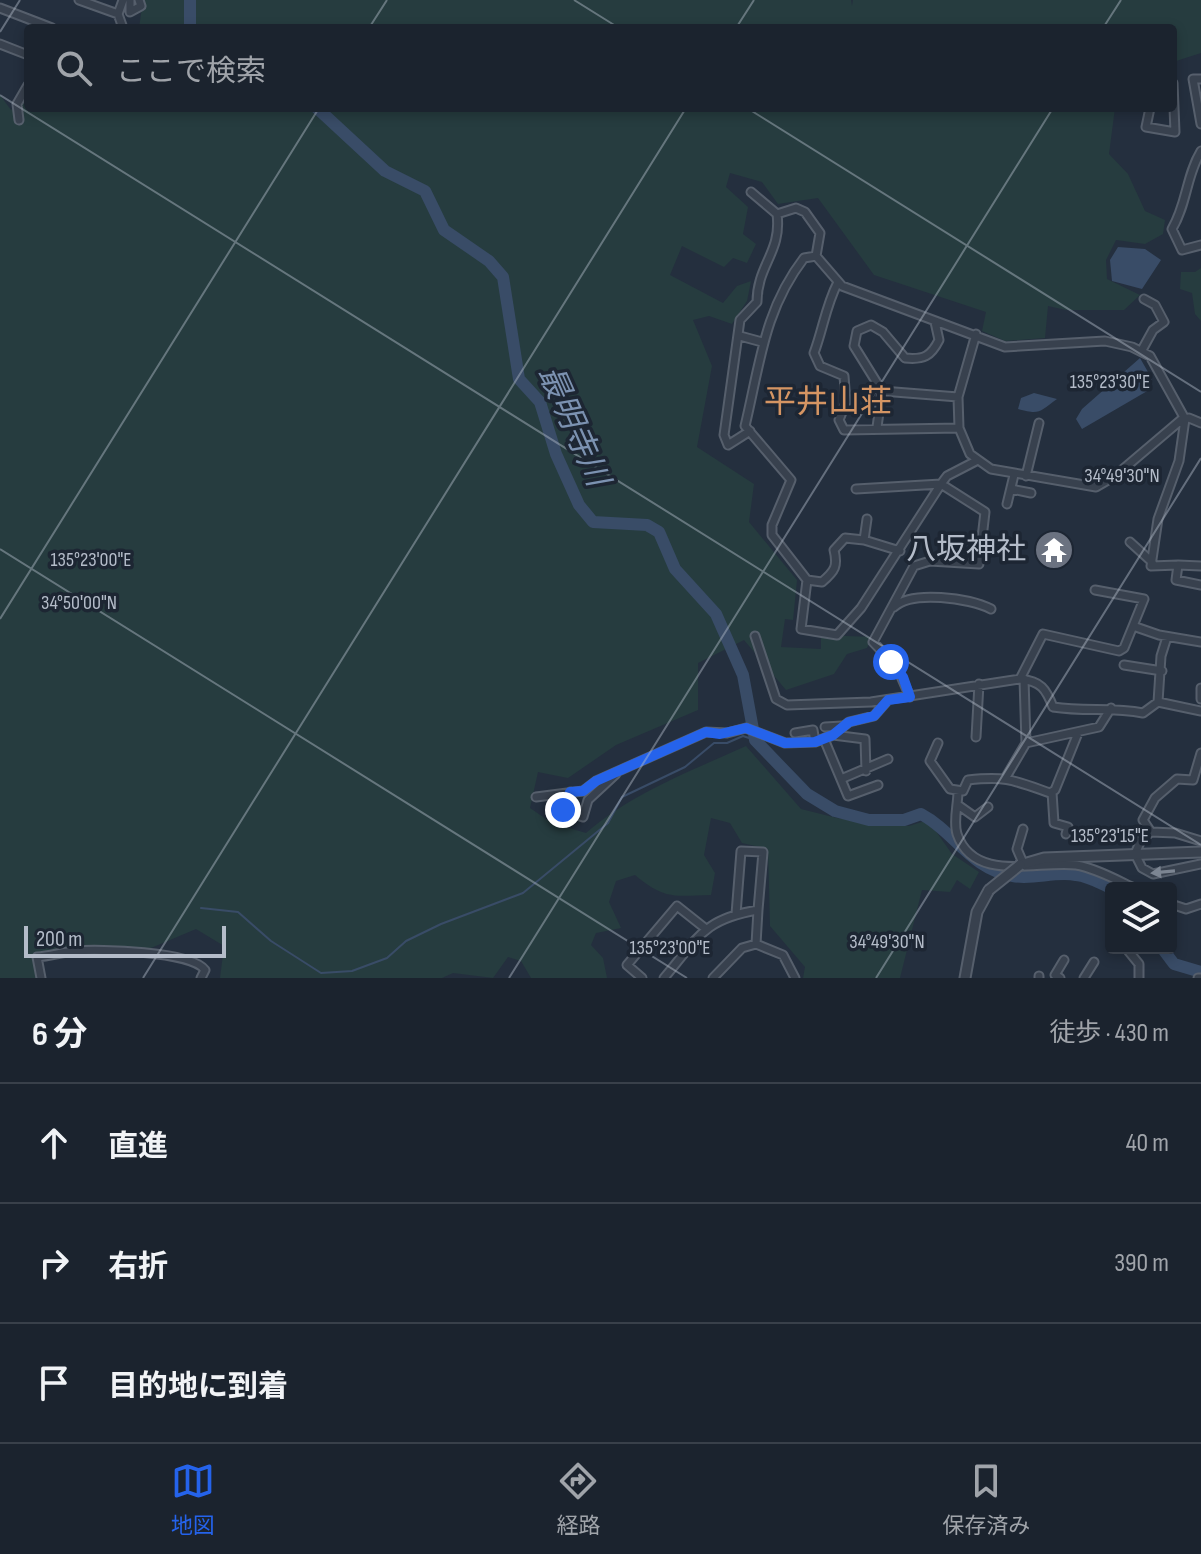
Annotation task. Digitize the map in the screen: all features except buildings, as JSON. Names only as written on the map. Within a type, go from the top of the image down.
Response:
[{"type":"street","points":[[79,0],[118,14]]},
{"type":"street","points":[[122,24],[118,14],[123,0]]},
{"type":"street","points":[[130,0],[130,12],[141,6],[139,0]]},
{"type":"street","points":[[0,8],[42,24]]},
{"type":"street","points":[[0,44],[24,53]]},
{"type":"street","points":[[1201,79],[1193,79],[1201,124]]},
{"type":"street","points":[[1177,87],[1194,87]]},
{"type":"street","points":[[19,120],[17,104],[24,92]]},
{"type":"street","points":[[1149,112],[1146,127],[1175,132],[1175,112]]},
{"type":"street","points":[[1201,151],[1193,164],[1184,209],[1172,229],[1182,250],[1201,245]]},
{"type":"street","points":[[750,431],[728,445],[724,435],[740,320],[757,302],[757,284],[780,235],[777,214],[751,192]]},
{"type":"street","points":[[777,214],[796,208],[805,212],[820,233],[816,256]]},
{"type":"street","points":[[816,256],[838,282],[1005,347],[1105,341],[1142,350],[1155,362],[1185,419],[1179,461],[1169,479],[1158,519],[1151,566],[1201,566]]},
{"type":"street","points":[[816,256],[804,258],[793,271],[762,342],[745,426],[791,480],[772,525],[772,535],[807,580],[822,582],[833,573],[837,563],[834,550],[837,543],[845,538],[864,540],[900,551]]},
{"type":"street","points":[[838,282],[826,305],[824,325],[814,353],[820,366],[844,376],[846,402],[839,420],[844,430],[877,427],[959,428]]},
{"type":"street","points":[[1142,350],[1153,330],[1164,322],[1155,305],[1144,299]]},
{"type":"street","points":[[877,427],[882,391],[854,346],[857,331],[871,325],[883,332],[905,358],[920,360],[932,353],[939,340],[935,322]]},
{"type":"street","points":[[976,334],[958,397],[959,428],[976,461],[1014,475],[1096,487],[1185,419]]},
{"type":"street","points":[[740,336],[762,342]]},
{"type":"street","points":[[882,391],[958,397]]},
{"type":"street","points":[[1185,419],[1201,423]]},
{"type":"street","points":[[1026,476],[1039,423]]},
{"type":"street","points":[[1022,439],[1034,443]]},
{"type":"street","points":[[807,580],[801,629],[837,635],[861,608],[947,476],[976,461]]},
{"type":"street","points":[[1007,504],[1014,475]]},
{"type":"street","points":[[856,489],[941,484],[985,512],[979,564],[930,561],[914,566],[873,642],[903,677],[910,697]]},
{"type":"street","points":[[1011,489],[1031,493]]},
{"type":"street","points":[[864,540],[867,519]]},
{"type":"street","points":[[1130,542],[1152,562]]},
{"type":"street","points":[[1178,565],[1176,580],[1201,585]]},
{"type":"street","points":[[1006,777],[1026,743],[1022,679],[1043,634],[1119,651],[1124,648],[1144,599],[1095,590]]},
{"type":"street","points":[[890,612],[903,599],[946,598],[991,609]]},
{"type":"street","points":[[1133,626],[1167,637],[1201,642]]},
{"type":"street","points":[[755,636],[776,699],[787,705],[888,700],[1022,679],[1046,688],[1053,707],[1090,713],[1112,707],[1143,713],[1158,702],[1167,637]]},
{"type":"street","points":[[1124,665],[1162,671]]},
{"type":"street","points":[[976,737],[979,684]]},
{"type":"street","points":[[1201,688],[1201,699]]},
{"type":"street","points":[[825,727],[842,726],[874,716],[888,700]]},
{"type":"street","points":[[1158,702],[1201,711]]},
{"type":"street","points":[[1026,743],[1099,727],[1112,707]]},
{"type":"street","points":[[536,797],[583,791],[706,732],[720,734],[746,728],[785,743],[819,740],[833,735],[842,726]]},
{"type":"street","points":[[795,733],[813,730],[848,796],[878,785]]},
{"type":"street","points":[[1066,834],[1068,827],[1054,823],[1052,792],[1078,733]]},
{"type":"street","points":[[833,735],[865,739],[866,771]]},
{"type":"street","points":[[938,743],[930,761],[950,789],[963,791],[968,780],[1006,777],[1052,792]]},
{"type":"street","points":[[1151,832],[1143,820],[1155,798],[1177,779],[1193,780],[1200,767],[1201,753]]},
{"type":"street","points":[[841,779],[866,771],[888,759]]},
{"type":"street","points":[[570,792],[563,810],[583,817],[588,800],[616,774]]},
{"type":"street","points":[[958,791],[957,833],[968,852],[987,863],[1036,868],[1074,865],[1118,882]]},
{"type":"street","points":[[958,805],[979,819],[988,807]]},
{"type":"street","points":[[1022,864],[1017,849],[1023,829]]},
{"type":"street","points":[[1201,841],[1175,833],[1151,832],[1141,840],[1135,854],[1139,865],[1153,874],[1201,864]]},
{"type":"street","points":[[736,914],[741,851],[763,852],[756,944]]},
{"type":"street","points":[[965,978],[977,912],[989,890],[1022,864],[1044,858],[1201,852]]},
{"type":"street","points":[[1177,906],[1186,909],[1201,904]]},
{"type":"street","points":[[642,978],[627,965],[677,906],[706,929]]},
{"type":"street","points":[[664,978],[706,929],[726,915],[758,910]]},
{"type":"street","points":[[713,978],[742,948],[756,944],[783,955],[791,965],[795,978]]},
{"type":"street","points":[[41,978],[37,957],[105,949],[177,957],[201,964],[205,970],[201,978]]},
{"type":"street","points":[[1131,954],[1139,964],[1139,978]]},
{"type":"street","points":[[1060,978],[1055,975],[1064,960]]},
{"type":"street","points":[[1084,978],[1094,962]]},
{"type":"green space","points":[[143,0],[851,0],[852,6],[853,0],[1201,0],[1201,53],[1177,61],[1177,24],[140,24]]},
{"type":"green space","points":[[0,95],[11,110],[24,97],[24,112],[1114,112],[1109,154],[1128,174],[1145,211],[1165,220],[1163,234],[1145,244],[1116,240],[1106,260],[1107,279],[1140,295],[1124,310],[1066,310],[1048,306],[1045,338],[1005,341],[982,331],[986,312],[874,275],[818,198],[778,204],[762,182],[730,173],[726,187],[748,207],[743,234],[756,244],[747,263],[733,258],[724,267],[682,246],[670,275],[723,303],[737,286],[751,281],[747,301],[732,324],[709,316],[693,320],[712,366],[697,447],[754,484],[749,522],[797,580],[793,620],[785,619],[781,647],[821,649],[821,635],[872,637],[867,648],[847,654],[834,674],[786,690],[744,640],[698,663],[698,710],[616,745],[568,778],[538,772],[530,808],[552,823],[586,833],[642,794],[746,746],[801,809],[837,818],[909,826],[928,820],[952,854],[979,872],[970,889],[957,880],[950,892],[922,890],[900,978],[803,978],[805,967],[770,926],[768,849],[742,843],[730,823],[711,818],[704,855],[715,873],[711,895],[662,893],[635,875],[616,881],[609,902],[621,928],[596,933],[591,945],[603,958],[607,978],[531,978],[521,961],[508,957],[493,978],[453,973],[442,978],[220,978],[224,946],[196,929],[151,948],[63,949],[35,954],[38,978],[0,978]]},
{"type":"green space","points":[[1201,268],[1201,321],[1195,314],[1192,293],[1180,289],[1181,272],[1195,272]]},
{"type":"water","points":[[1118,247],[1145,249],[1161,260],[1142,289],[1112,281],[1110,260]]},
{"type":"water","points":[[1140,358],[1152,379],[1149,390],[1082,429],[1076,419],[1082,409]]},
{"type":"water","points":[[1034,393],[1057,399],[1039,411],[1018,409],[1021,398]]},
{"type":"waterway","name":"最明寺川","points":[[190,0],[190,24]]},
{"type":"waterway","name":"最明寺川","points":[[321,112],[385,171],[425,191],[444,230],[489,261],[503,277],[519,379],[540,402],[556,454],[579,505],[593,522],[647,525],[659,532],[675,569],[716,614],[743,675],[755,740],[807,794],[835,811],[869,820],[904,820],[921,814],[974,858],[998,872],[1021,877],[1076,875],[1105,885]]},
{"type":"waterway","points":[[201,908],[238,912],[271,941],[321,973],[352,971],[387,958],[406,941],[441,924],[523,893],[608,823],[622,797],[685,767],[714,743],[727,743],[743,736],[755,740]]},
{"type":"waterway","name":"最明寺川","points":[[1166,954],[1174,964],[1201,972]]},
{"type":"place","name":"八坂神社","points":[[1054,550]]},
{"type":"district","name":"平井山荘","points":[[828,402]]},
{"type":"route","points":[[563,810],[570,792],[583,791],[596,781],[701,733],[720,734],[752,728],[772,739],[793,745],[815,742],[833,735],[849,722],[879,713],[888,700],[910,697],[903,677],[891,662]]}]
